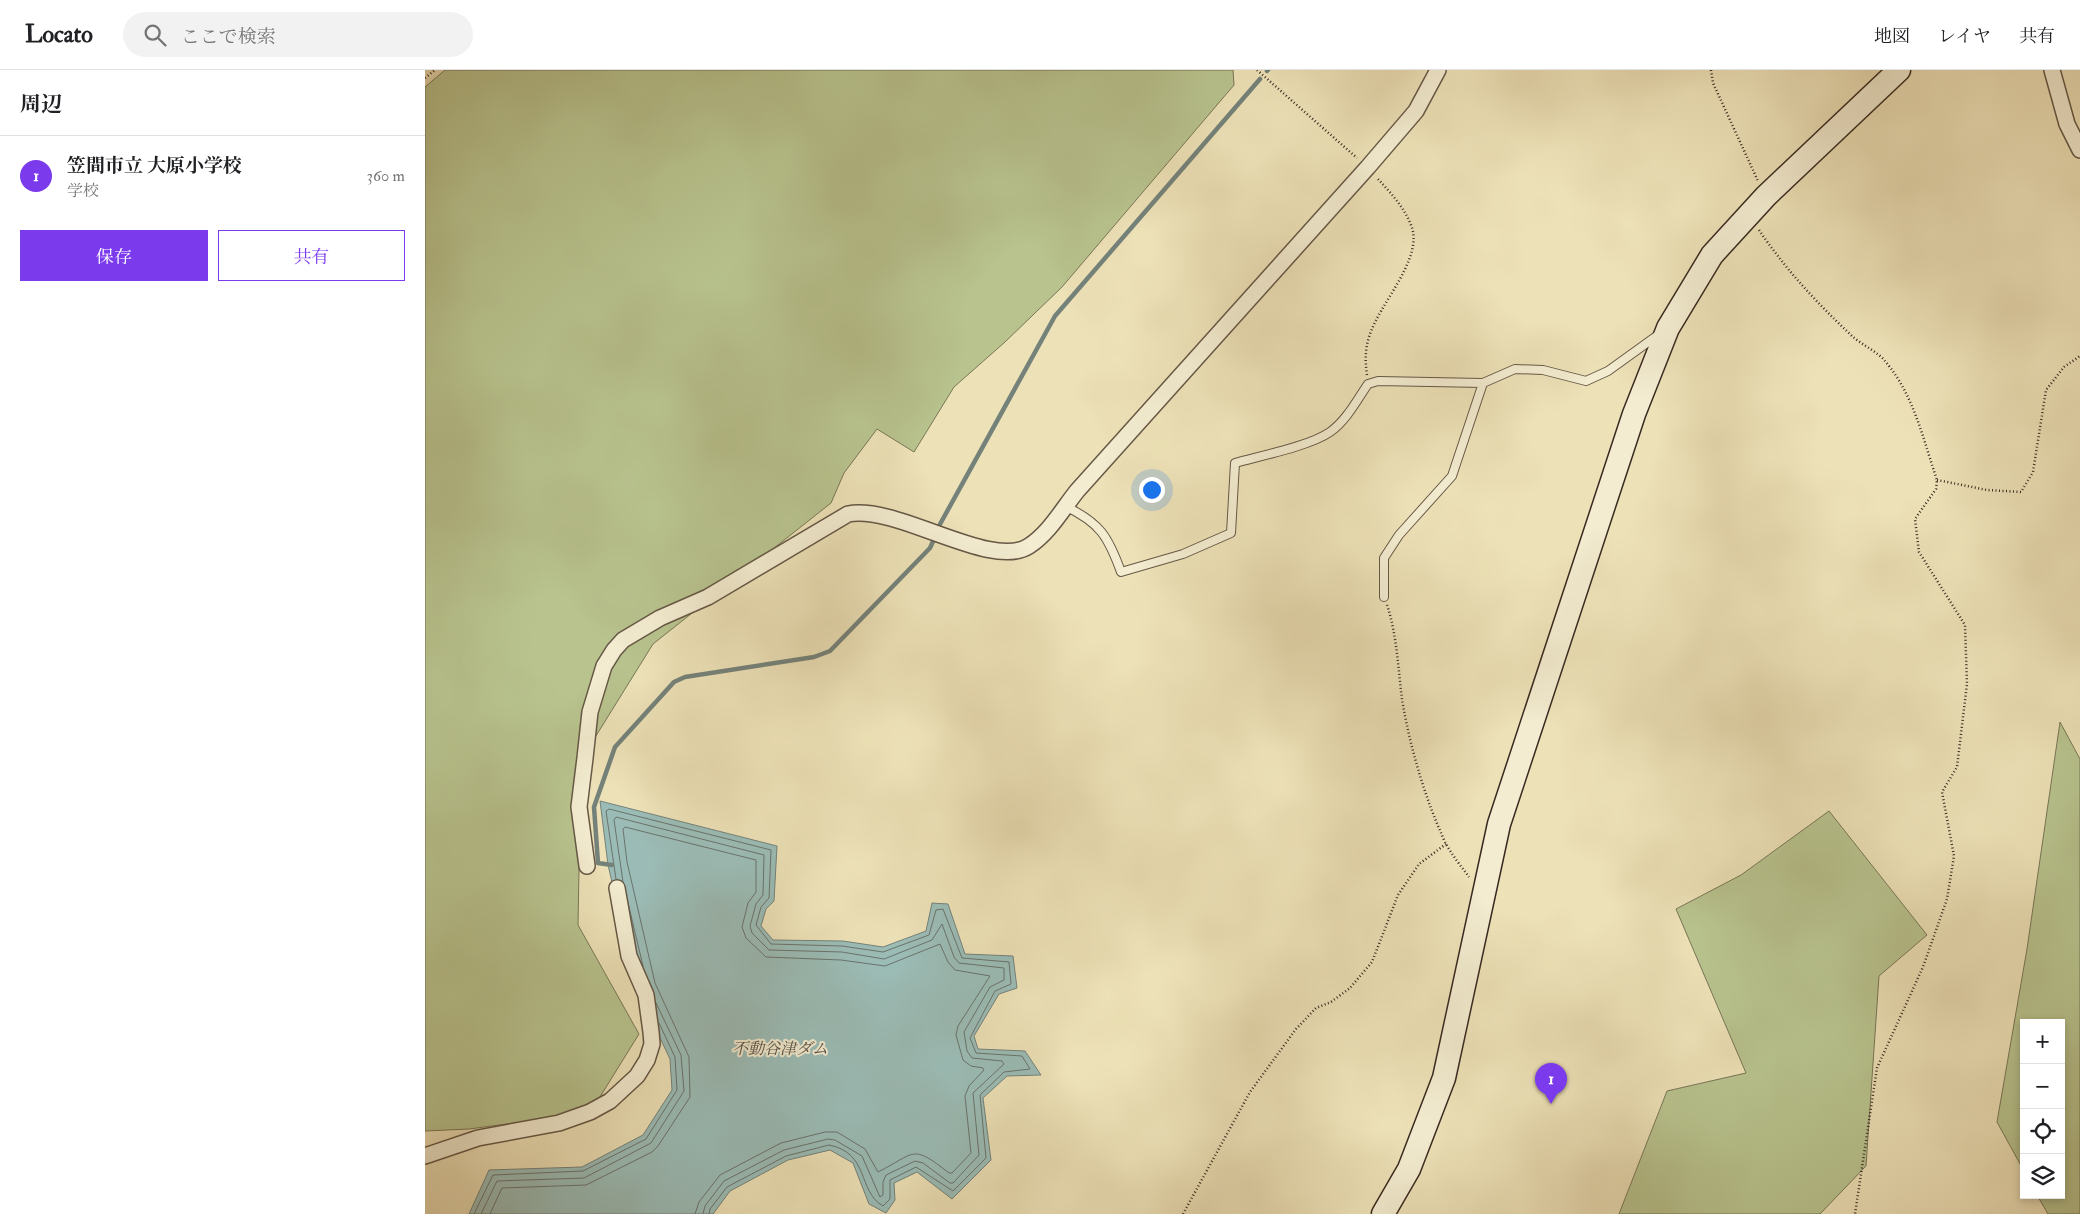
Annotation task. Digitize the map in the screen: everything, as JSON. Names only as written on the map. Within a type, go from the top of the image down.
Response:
[{"type":"street","points":[[587,866],[579,807],[590,712],[604,666],[623,640],[660,618],[715,593],[848,514],[871,512],[979,548],[1014,552],[1028,547],[1041,537],[1065,506],[1368,167],[1416,111],[1438,70]]},
{"type":"street","points":[[1383,1214],[1409,1168],[1443,1078],[1502,815],[1634,414],[1668,328],[1712,255],[1765,196],[1899,70]]},
{"type":"street","points":[[2052,70],[2067,124],[2080,150]]},
{"type":"street","points":[[425,1156],[478,1138],[559,1124],[590,1112],[610,1101],[637,1076],[647,1060],[651,1044],[651,1032],[646,995],[629,956],[617,888]]},
{"type":"lane","points":[[1065,506],[1100,528],[1111,542],[1121,572],[1183,554],[1231,533],[1235,463],[1292,448],[1330,432],[1345,418],[1368,384],[1378,381],[1483,383],[1515,369],[1543,370],[1587,382],[1608,371],[1668,328]]},
{"type":"lane","points":[[1384,597],[1383,558],[1399,535],[1452,476],[1483,383]]},
{"type":"path","points":[[425,78],[435,70]]},
{"type":"path","points":[[1257,70],[1368,167],[1396,199],[1411,225],[1415,238],[1406,266],[1369,335],[1365,358],[1368,384]]},
{"type":"path","points":[[1711,70],[1713,82],[1744,155],[1765,196]]},
{"type":"path","points":[[1749,214],[1779,260],[1811,297],[1864,347],[1884,360],[1908,393],[1937,480],[1936,489],[1915,519],[1919,552],[1965,625],[1967,684],[1957,767],[1942,792],[1955,856],[1947,899],[1923,967],[1877,1068],[1855,1214]]},
{"type":"path","points":[[1937,480],[1987,490],[2021,492],[2033,472],[2046,390],[2064,368],[2080,356]]},
{"type":"path","points":[[1384,597],[1393,623],[1406,722],[1424,787],[1446,844],[1483,895]]},
{"type":"path","points":[[1183,1214],[1250,1092],[1296,1029],[1316,1008],[1331,1002],[1350,988],[1372,962],[1398,895],[1419,864],[1446,844]]},
{"type":"green space","points":[[445,70],[1233,70],[1234,85],[1062,287],[1005,342],[954,387],[914,452],[877,429],[844,473],[831,503],[653,644],[581,760],[578,925],[639,1034],[590,1113],[469,1129],[425,1131],[425,87]]},
{"type":"green space","points":[[2060,722],[2080,759],[2080,1214],[2048,1214],[2039,1199],[2065,1199],[2065,1019],[2020,1019],[2020,1164],[1997,1122],[2027,949]]},
{"type":"green space","points":[[1829,811],[1927,935],[1879,976],[1866,1166],[1820,1214],[1619,1214],[1667,1091],[1746,1073],[1676,909],[1741,875]]},
{"type":"water","name":"不動谷津ダム","points":[[600,801],[777,846],[774,901],[766,909],[761,926],[773,940],[843,941],[883,947],[926,931],[932,903],[948,904],[965,954],[1013,956],[1017,988],[999,994],[974,1036],[978,1049],[1025,1051],[1041,1075],[1007,1076],[983,1098],[991,1160],[952,1199],[917,1172],[894,1183],[895,1200],[886,1213],[869,1204],[853,1163],[830,1150],[788,1160],[730,1191],[713,1214],[469,1214],[489,1170],[582,1167],[643,1135],[672,1090],[670,1059],[637,989],[608,865]]},
{"type":"waterway","points":[[939,526],[1055,316],[1260,79]]},
{"type":"waterway","points":[[612,865],[598,863],[594,807],[615,747],[674,682],[685,677],[814,657],[830,651],[930,548],[935,537]]},
{"type":"place","name":"笠間市立 大原小学校","points":[[1551,1104]]}]
